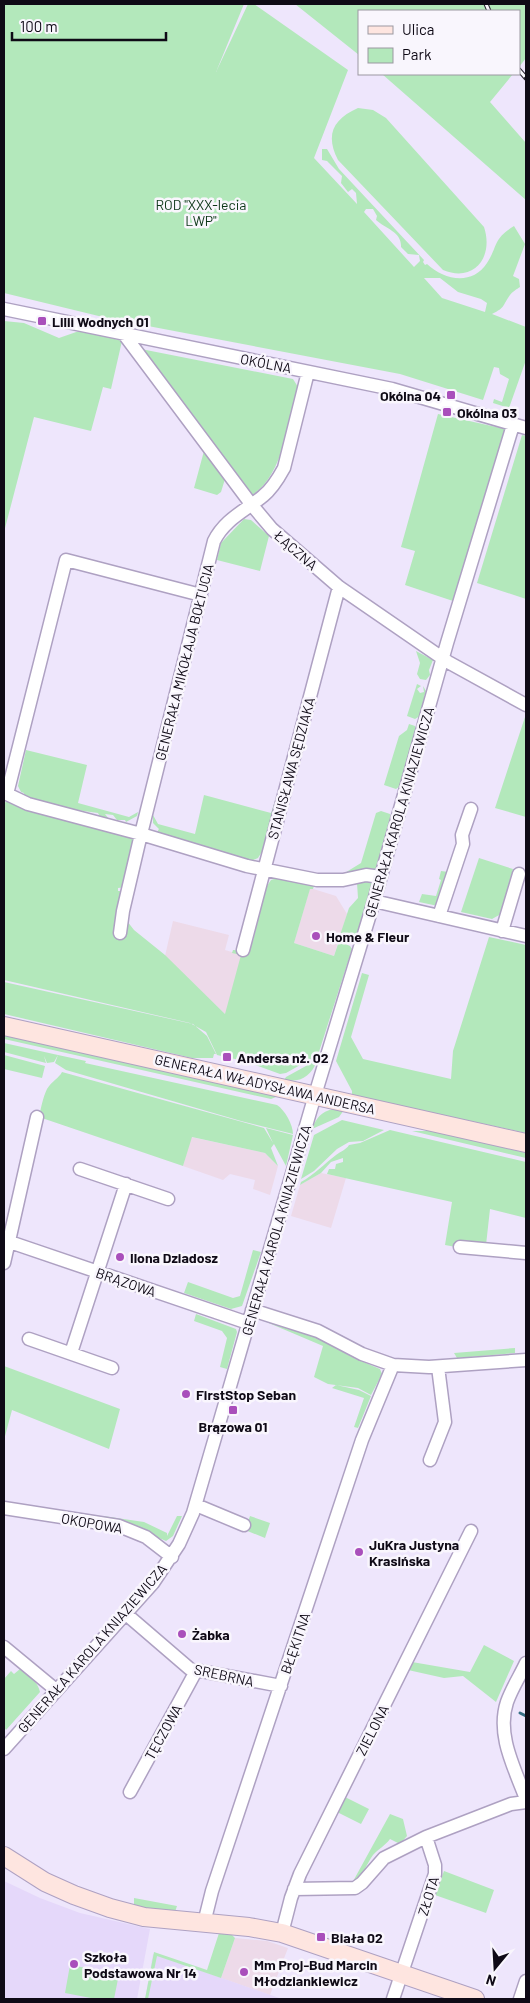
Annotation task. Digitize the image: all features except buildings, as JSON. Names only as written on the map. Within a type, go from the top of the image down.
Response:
[{"type":"main road","name":"GENERAŁA WŁADYSŁAWA ANDERSA","points":[[4,1026],[526,1142]]},
{"type":"main road","points":[[4,1856],[45,1882],[110,1908],[144,1917],[249,1927],[282,1933],[475,1999]]},
{"type":"street","name":"OKÓLNA","points":[[4,309],[392,390],[526,428]]},
{"type":"street","name":"ŁĄCZNA","points":[[123,333],[250,504],[272,529],[340,587],[443,659],[526,705]]},
{"type":"street","name":"GENERAŁA MIKOŁAJA BOŁTUCIA","points":[[120,933],[123,911],[141,834],[217,536],[229,521],[271,488],[284,468],[308,372]]},
{"type":"street","name":"GENERAŁA KAROLA KNIAZIEWICZA","points":[[4,1749],[153,1583],[172,1557],[196,1506],[248,1323],[513,425]]},
{"type":"street","points":[[201,595],[66,560],[7,794],[28,804],[141,834],[247,866],[318,880],[343,880],[366,875],[381,877]]},
{"type":"street","name":"STANISŁAWA SĘDZIAKA","points":[[243,950],[340,587]]},
{"type":"street","points":[[439,916],[463,844],[462,835],[471,809]]},
{"type":"street","points":[[502,931],[519,874]]},
{"type":"street","points":[[374,901],[526,936]]},
{"type":"street","points":[[4,1263],[6,1241],[37,1117]]},
{"type":"street","points":[[80,1169],[168,1199]]},
{"type":"street","points":[[71,1353],[126,1184]]},
{"type":"street","name":"BRĄZOWA","points":[[6,1241],[248,1323]]},
{"type":"street","points":[[460,1247],[526,1254]]},
{"type":"street","points":[[252,1310],[318,1331],[362,1354],[393,1364],[412,1367],[438,1367],[526,1360]]},
{"type":"street","points":[[30,1339],[112,1368]]},
{"type":"street","name":"BŁĘKITNA","points":[[204,1923],[212,1891],[362,1440],[393,1364]]},
{"type":"street","points":[[430,1460],[445,1422],[438,1367]]},
{"type":"street","points":[[196,1506],[244,1525]]},
{"type":"street","name":"OKOPOWA","points":[[4,1508],[124,1527],[150,1540],[172,1557]]},
{"type":"street","name":"ZIELONA","points":[[282,1933],[294,1889],[471,1531]]},
{"type":"street","name":"SREBRNA","points":[[126,1614],[188,1668],[196,1672],[281,1686]]},
{"type":"street","points":[[4,1647],[56,1690]]},
{"type":"street","points":[[294,1889],[355,1888],[362,1883],[384,1858],[426,1836],[510,1804],[526,1800],[508,1752],[504,1724],[507,1702],[525,1667]]},
{"type":"street","name":"TĘCZOWA","points":[[130,1792],[196,1672]]},
{"type":"street","name":"ZŁOTA","points":[[393,1999],[435,1874],[435,1865],[426,1836]]},
{"type":"street","points":[[520,1999],[526,1981]]},
{"type":"shaded area","points":[[310,888],[336,896],[347,914],[334,956],[294,943]]},
{"type":"shaded area","points":[[173,921],[229,935],[225,950],[242,955],[226,1015],[165,956]]},
{"type":"shaded area","points":[[191,1137],[265,1153],[278,1166],[270,1195],[253,1189],[255,1180],[230,1174],[223,1180],[183,1166]]},
{"type":"shaded area","points":[[321,1173],[346,1178],[331,1228],[291,1216],[300,1185]]},
{"type":"shaded area","name":"Szkoła Podstawowa Nr 14","points":[[4,1881],[40,1898],[80,1913],[150,1929],[137,1999],[4,1999]]},
{"type":"shaded area","points":[[235,1938],[267,1941],[288,1948],[270,1995],[221,1978]]},
{"type":"shaded area","points":[[153,1954],[282,1999],[145,1999]]},
{"type":"green space","name":"ROD \"XXX-lecia LWP\"","points":[[4,4],[244,4],[216,72],[248,4],[254,4],[348,70],[314,158],[357,204],[356,193],[352,189],[348,192],[341,183],[342,176],[327,161],[322,160],[322,149],[327,149],[339,169],[424,260],[425,265],[427,264],[441,274],[450,277],[466,278],[474,275],[487,263],[502,235],[514,226],[525,244],[513,276],[519,279],[520,287],[511,294],[502,308],[492,314],[526,327],[526,360],[509,408],[493,403],[494,399],[502,402],[509,379],[500,374],[499,368],[494,367],[483,400],[400,374],[111,319],[4,293]],"holes":[[[366,209],[373,209],[377,216],[376,220],[396,234],[401,242],[401,247],[408,254],[419,255],[420,261],[414,267],[364,212]],[[424,278],[440,278],[458,292],[481,299],[487,303],[485,312],[442,298]]]},
{"type":"green space","points":[[295,4],[526,4],[526,58],[520,66],[520,10],[358,10],[358,54]]},
{"type":"green space","points":[[383,75],[512,75],[490,102],[526,143],[526,200]]},
{"type":"green space","points":[[358,108],[373,110],[386,118],[484,227],[486,248],[484,257],[479,265],[464,273],[443,270],[338,160],[332,143],[334,129],[342,117]]},
{"type":"green space","points":[[4,321],[24,323],[59,338],[82,330],[122,341],[111,389],[103,387],[91,431],[34,417],[4,532]]},
{"type":"green space","points":[[141,349],[293,379],[298,387],[288,431],[278,461],[263,486],[252,495],[233,475]]},
{"type":"green space","points":[[438,414],[505,429],[453,601],[405,585],[415,551],[401,547]]},
{"type":"green space","points":[[522,435],[526,436],[526,599],[477,583]]},
{"type":"green space","points":[[204,451],[225,479],[221,492],[217,495],[194,488]]},
{"type":"green space","points":[[244,519],[251,520],[269,536],[260,571],[217,560],[221,543]]},
{"type":"green space","points":[[416,651],[433,660],[429,670],[430,675],[426,680],[420,679],[417,674],[420,663]]},
{"type":"green space","points":[[417,684],[421,686],[417,689],[420,693],[424,692],[423,686],[426,691],[424,697],[426,700],[420,716],[415,719],[407,716]]},
{"type":"green space","points":[[526,714],[526,817],[495,808]]},
{"type":"green space","points":[[409,724],[415,726],[416,731],[400,786],[396,789],[384,785],[399,736],[407,730]]},
{"type":"green space","points":[[26,750],[87,765],[78,803],[129,817],[138,812],[137,816],[126,822],[125,820],[117,820],[113,815],[105,814],[109,819],[101,819],[98,813],[69,809],[24,796],[24,793],[21,792],[18,786]]},
{"type":"green space","points":[[204,795],[271,813],[277,798],[263,850],[258,858],[251,861],[202,848],[157,832],[159,829],[153,823],[153,815],[158,824],[195,834]]},
{"type":"green space","points":[[7,799],[12,804],[15,801],[129,834],[136,840],[127,887],[118,888],[118,891],[127,891],[127,921],[134,930],[165,955],[225,1014],[241,955],[232,953],[233,950],[244,948],[253,941],[265,889],[271,880],[277,878],[314,886],[313,889],[310,889],[294,943],[334,956],[339,941],[350,946],[352,949],[318,1055],[286,1073],[280,1074],[244,1061],[217,1055],[206,1032],[190,1023],[4,980],[4,805]]},
{"type":"green space","points":[[381,811],[390,814],[391,817],[376,869],[343,874],[361,863],[376,813]]},
{"type":"green space","points":[[479,858],[513,869],[501,914],[492,919],[461,912]]},
{"type":"green space","points":[[441,871],[449,872],[438,906],[419,902],[422,894],[436,896],[441,880],[439,879]]},
{"type":"green space","points":[[373,882],[357,934],[352,938],[340,935],[349,908],[358,898],[357,883]]},
{"type":"green space","points":[[489,937],[526,945],[526,1133],[352,1095],[352,1091],[336,1061],[362,973],[369,975],[351,1037],[363,1059],[451,1079],[453,1051]]},
{"type":"green space","points":[[4,982],[193,1024],[207,1036],[216,1054],[214,1054],[213,1058],[192,1058],[4,1014]]},
{"type":"green space","points":[[4,1033],[276,1097],[271,1099],[4,1039]]},
{"type":"green space","points":[[4,1043],[58,1055],[54,1062],[47,1063],[44,1056],[46,1063],[4,1052]]},
{"type":"green space","points":[[4,1055],[45,1066],[42,1078],[4,1069]]},
{"type":"green space","points":[[58,1055],[86,1061],[85,1063],[277,1105],[288,1118],[293,1134],[241,1121],[66,1070],[55,1063]]},
{"type":"green space","points":[[317,1061],[312,1071],[305,1077],[290,1081],[284,1080],[286,1077]]},
{"type":"green space","points":[[62,1072],[264,1128],[273,1143],[266,1128],[293,1135],[286,1166],[274,1144],[271,1148],[278,1166],[265,1153],[192,1137],[183,1166],[39,1117],[47,1089]]},
{"type":"green space","points":[[333,1109],[344,1110],[339,1117],[312,1129],[320,1116]]},
{"type":"green space","points":[[342,1120],[384,1130],[363,1141],[349,1142],[337,1149],[314,1171],[301,1179],[314,1135]]},
{"type":"green space","points":[[390,1130],[526,1162],[526,1218],[490,1209],[486,1245],[456,1247],[445,1245],[452,1202],[327,1174],[329,1169],[335,1169],[336,1164],[343,1162],[343,1158],[331,1162],[321,1173],[300,1185],[301,1182],[349,1145],[360,1143]]},
{"type":"green space","points":[[412,1131],[433,1131],[526,1153],[526,1158]]},
{"type":"green space","points":[[253,1250],[261,1252],[242,1306],[231,1309],[184,1293],[188,1282],[233,1298],[240,1296]]},
{"type":"green space","points":[[196,1314],[236,1329],[237,1332],[227,1369],[220,1367],[227,1338],[222,1331],[194,1321]]},
{"type":"green space","points":[[264,1321],[317,1338],[354,1358],[380,1369],[382,1374],[371,1395],[358,1388],[328,1384],[314,1377],[323,1346]]},
{"type":"green space","points":[[515,1348],[515,1353],[457,1358],[454,1353]]},
{"type":"green space","points":[[4,1366],[120,1409],[109,1449],[12,1410],[4,1440]]},
{"type":"green space","points":[[336,1385],[359,1390],[371,1396],[358,1428],[354,1427],[364,1398],[332,1388]]},
{"type":"green space","points":[[103,1516],[144,1522],[167,1533],[167,1536],[177,1516],[182,1516],[173,1536],[166,1541],[159,1538],[157,1540],[103,1519]]},
{"type":"green space","points":[[250,1516],[270,1523],[265,1538],[245,1530]]},
{"type":"green space","points":[[484,1645],[514,1661],[496,1702],[463,1676],[444,1678],[408,1670],[412,1662],[470,1672]]},
{"type":"green space","points":[[20,1669],[35,1682],[40,1692],[6,1730],[4,1727],[4,1679],[11,1671],[14,1674]]},
{"type":"green space","points":[[345,1797],[369,1809],[361,1824],[337,1812]]},
{"type":"green space","points":[[390,1814],[403,1819],[407,1836],[400,1844],[390,1839],[373,1855],[361,1875],[351,1885]]},
{"type":"green space","points":[[444,1871],[494,1890],[486,1913],[435,1895]]},
{"type":"green space","points":[[134,1898],[177,1906],[174,1915],[134,1908]]},
{"type":"green space","points":[[219,1933],[232,1935],[235,1938],[221,1978],[157,1956],[148,1999],[145,1999],[154,1952],[207,1970]]},
{"type":"green space","points":[[70,1965],[119,1974],[114,1999],[96,1999],[65,1993]]},
{"type":"waterway","points":[[520,1713],[526,1716]]},
{"type":"railway","points":[[486,4],[489,10]]},
{"type":"railway","points":[[520,71],[526,78]]},
{"type":"place","name":"Lilii Wodnych 01","points":[[42,321]]},
{"type":"place","name":"Okólna 04","points":[[451,395]]},
{"type":"place","name":"Okólna 03","points":[[447,412]]},
{"type":"place","name":"Home & Fleur","points":[[316,936]]},
{"type":"place","name":"Andersa nż. 02","points":[[227,1057]]},
{"type":"place","name":"Ilona Dziadosz","points":[[120,1257]]},
{"type":"place","name":"FirstStop Seban","points":[[186,1394]]},
{"type":"place","name":"Brązowa 01","points":[[233,1410]]},
{"type":"place","name":"JuKra Justyna Krasińska","points":[[359,1552]]},
{"type":"place","name":"Żabka","points":[[182,1634]]},
{"type":"place","name":"Biała 02","points":[[321,1937]]},
{"type":"place","name":"Szkoła Podstawowa Nr 14","points":[[74,1964]]},
{"type":"place","name":"Mm Proj-Bud Marcin Młodziankiewicz","points":[[244,1972]]}]
